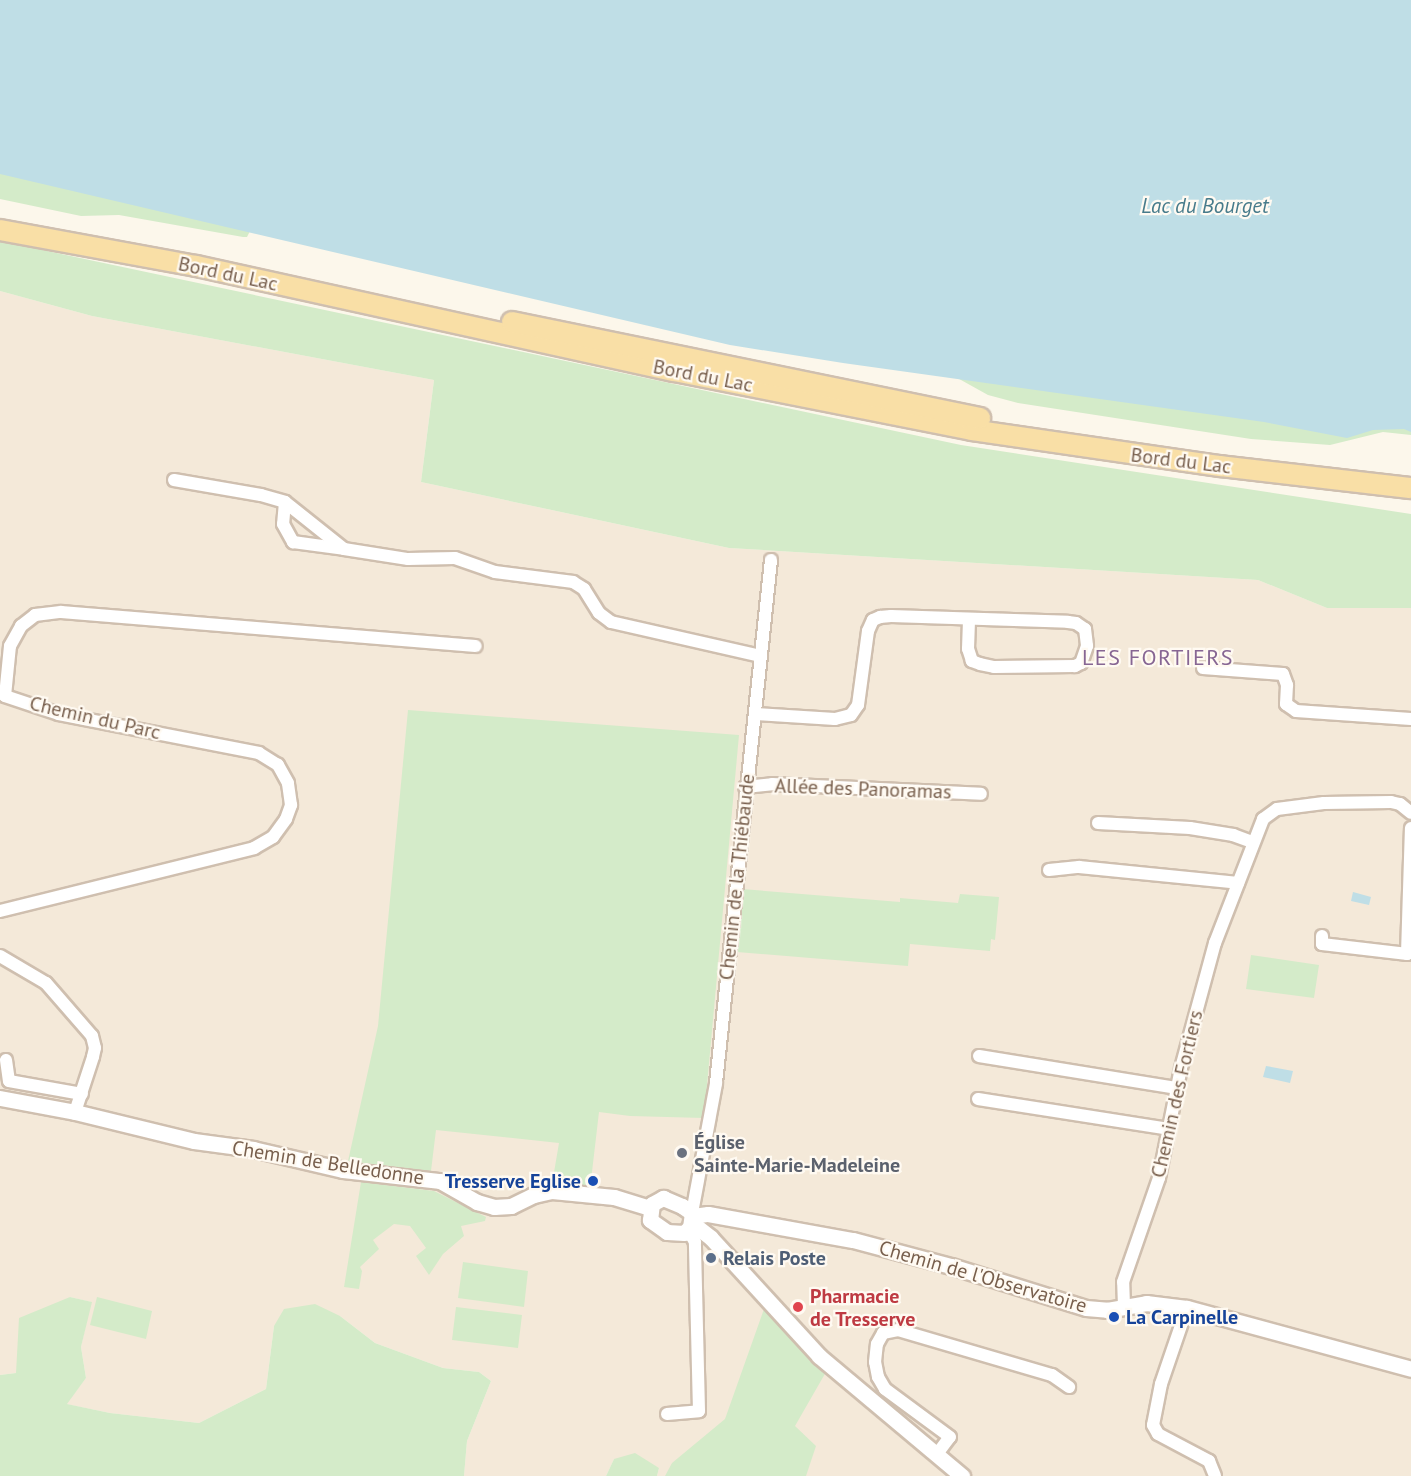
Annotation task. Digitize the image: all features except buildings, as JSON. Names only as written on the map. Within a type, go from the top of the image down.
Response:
[{"type":"main road","name":"Bord du Lac","points":[[0,217],[210,257],[659,354],[974,417],[1184,448],[1411,474]]},
{"type":"main road","name":"Bord du Lac","points":[[0,230],[196,266],[674,371],[972,430],[1220,466],[1411,488]]},
{"type":"street","points":[[174,480],[261,495],[285,502],[344,549]]},
{"type":"street","points":[[285,502],[283,524],[293,542],[408,559],[455,558],[495,572],[573,582],[584,589],[599,613],[611,622],[761,656]]},
{"type":"street","name":"Chemin de la Thiébaude","points":[[689,1218],[707,1140],[716,1083],[745,787],[756,714],[771,560]]},
{"type":"street","name":"Chemin du Parc","points":[[0,911],[254,848],[273,837],[286,819],[291,805],[288,783],[278,765],[259,753],[59,714],[2,696],[6,666],[15,635],[27,620],[46,613],[476,646]]},
{"type":"street","points":[[756,714],[835,719],[851,715],[858,705],[868,631],[873,620],[891,616],[969,618],[1076,623],[1085,629],[1087,646],[1081,663],[1075,666],[994,667],[980,664],[972,662],[968,649],[969,618]]},
{"type":"street","points":[[1203,668],[1283,674],[1287,685],[1286,704],[1296,711],[1411,719]]},
{"type":"street","name":"Allée des Panoramas","points":[[745,787],[772,784],[981,794]]},
{"type":"street","name":"Chemin des Fortiers","points":[[1124,1306],[1123,1282],[1159,1178],[1177,1088],[1215,943],[1252,842],[1263,819],[1276,809],[1294,805],[1384,801],[1400,804],[1411,813]]},
{"type":"street","points":[[1098,823],[1190,828],[1233,835],[1252,842]]},
{"type":"street","points":[[1322,936],[1322,944],[1407,954],[1411,828]]},
{"type":"street","points":[[1049,870],[1079,867],[1238,883]]},
{"type":"street","points":[[0,956],[46,983],[92,1036],[93,1057],[75,1112]]},
{"type":"street","points":[[979,1056],[1177,1088]]},
{"type":"street","points":[[6,1060],[9,1081],[81,1094]]},
{"type":"street","name":"Chemin de Belledonne","points":[[0,1098],[75,1112],[194,1141],[253,1149],[344,1170],[440,1181],[487,1205],[510,1206],[534,1195],[552,1191],[615,1197],[650,1208]]},
{"type":"street","points":[[978,1099],[1169,1129]]},
{"type":"street","points":[[689,1218],[680,1235],[667,1232],[650,1220],[650,1208],[656,1201],[663,1198],[689,1218],[711,1238],[819,1356],[962,1476]]},
{"type":"street","name":"Chemin de l'Observatoire","points":[[689,1218],[708,1214],[853,1240],[951,1266],[1086,1308],[1107,1310],[1146,1303],[1187,1308],[1411,1369]]},
{"type":"street","points":[[667,1414],[699,1411],[695,1242],[689,1218]]},
{"type":"street","points":[[1187,1308],[1161,1384],[1153,1425],[1158,1434],[1209,1461],[1215,1476]]},
{"type":"street","points":[[937,1454],[950,1437],[885,1389],[878,1377],[875,1362],[877,1344],[883,1333],[898,1330],[1052,1375],[1069,1387]]},
{"type":"shaded area","points":[[0,291],[92,316],[434,380],[421,482],[729,548],[1258,580],[1327,608],[1411,608],[1411,1476],[657,1476],[659,1468],[614,1459],[606,1476],[464,1476],[467,1441],[491,1381],[479,1372],[443,1368],[375,1343],[340,1316],[274,1326],[266,1389],[199,1423],[110,1413],[66,1404],[86,1378],[81,1347],[91,1302],[70,1297],[16,1373],[0,1375]]},
{"type":"green space","points":[[0,139],[257,217],[247,237],[243,237],[119,215],[81,216],[0,199]]},
{"type":"green space","points":[[0,241],[961,445],[1411,514],[1411,608],[1327,608],[1258,580],[729,548],[421,482],[434,380],[92,316],[0,291]]},
{"type":"green space","points":[[943,370],[1411,409],[1411,435],[1383,432],[1330,445],[1251,439],[1018,403],[988,395]]},
{"type":"green space","points":[[408,710],[739,735],[704,1118],[630,1116],[599,1112],[590,1189],[552,1184],[559,1143],[436,1130],[431,1171],[348,1161],[378,1026]]},
{"type":"green space","points":[[742,889],[900,902],[900,898],[958,903],[960,894],[999,897],[995,940],[991,939],[990,951],[910,944],[908,966],[737,952]]},
{"type":"green space","points":[[1251,955],[1319,965],[1314,998],[1246,989]]},
{"type":"green space","points":[[361,1182],[434,1191],[486,1217],[485,1221],[461,1226],[464,1236],[443,1254],[429,1275],[416,1256],[426,1248],[410,1226],[394,1224],[373,1240],[379,1249],[360,1267],[362,1271],[359,1289],[344,1287]]},
{"type":"green space","points":[[463,1262],[528,1271],[524,1307],[458,1298]]},
{"type":"green space","points":[[70,1297],[92,1302],[81,1347],[86,1378],[67,1404],[110,1413],[199,1423],[266,1389],[274,1326],[284,1309],[315,1304],[340,1316],[375,1343],[443,1368],[479,1372],[491,1381],[467,1441],[464,1476],[0,1476],[0,1375],[16,1373],[19,1318]]},
{"type":"green space","points":[[97,1297],[152,1311],[146,1339],[90,1325]]},
{"type":"green space","points":[[456,1307],[522,1315],[518,1348],[452,1340]]},
{"type":"green space","points":[[764,1309],[826,1372],[795,1426],[816,1446],[806,1476],[665,1476],[672,1463],[725,1419]]},
{"type":"green space","points":[[635,1453],[659,1468],[657,1476],[606,1476],[614,1459]]},
{"type":"water","name":"Lac du Bourget","points":[[0,0],[1411,0],[1411,432],[1404,429],[1373,430],[1347,438],[1264,422],[730,345],[0,174]]},
{"type":"water","points":[[1353,892],[1371,897],[1369,905],[1351,901]]},
{"type":"water","points":[[1266,1066],[1293,1071],[1290,1083],[1263,1077]]},
{"type":"place","name":"Église Sainte-Marie-Madeleine","points":[[682,1153]]},
{"type":"place","name":"Tresserve Eglise","points":[[593,1181]]},
{"type":"place","name":"Relais Poste","points":[[711,1258]]},
{"type":"place","name":"Pharmacie de Tresserve","points":[[798,1307]]},
{"type":"place","name":"La Carpinelle","points":[[1114,1317]]},
{"type":"district","name":"LES FORTIERS","points":[[1158,658]]}]
